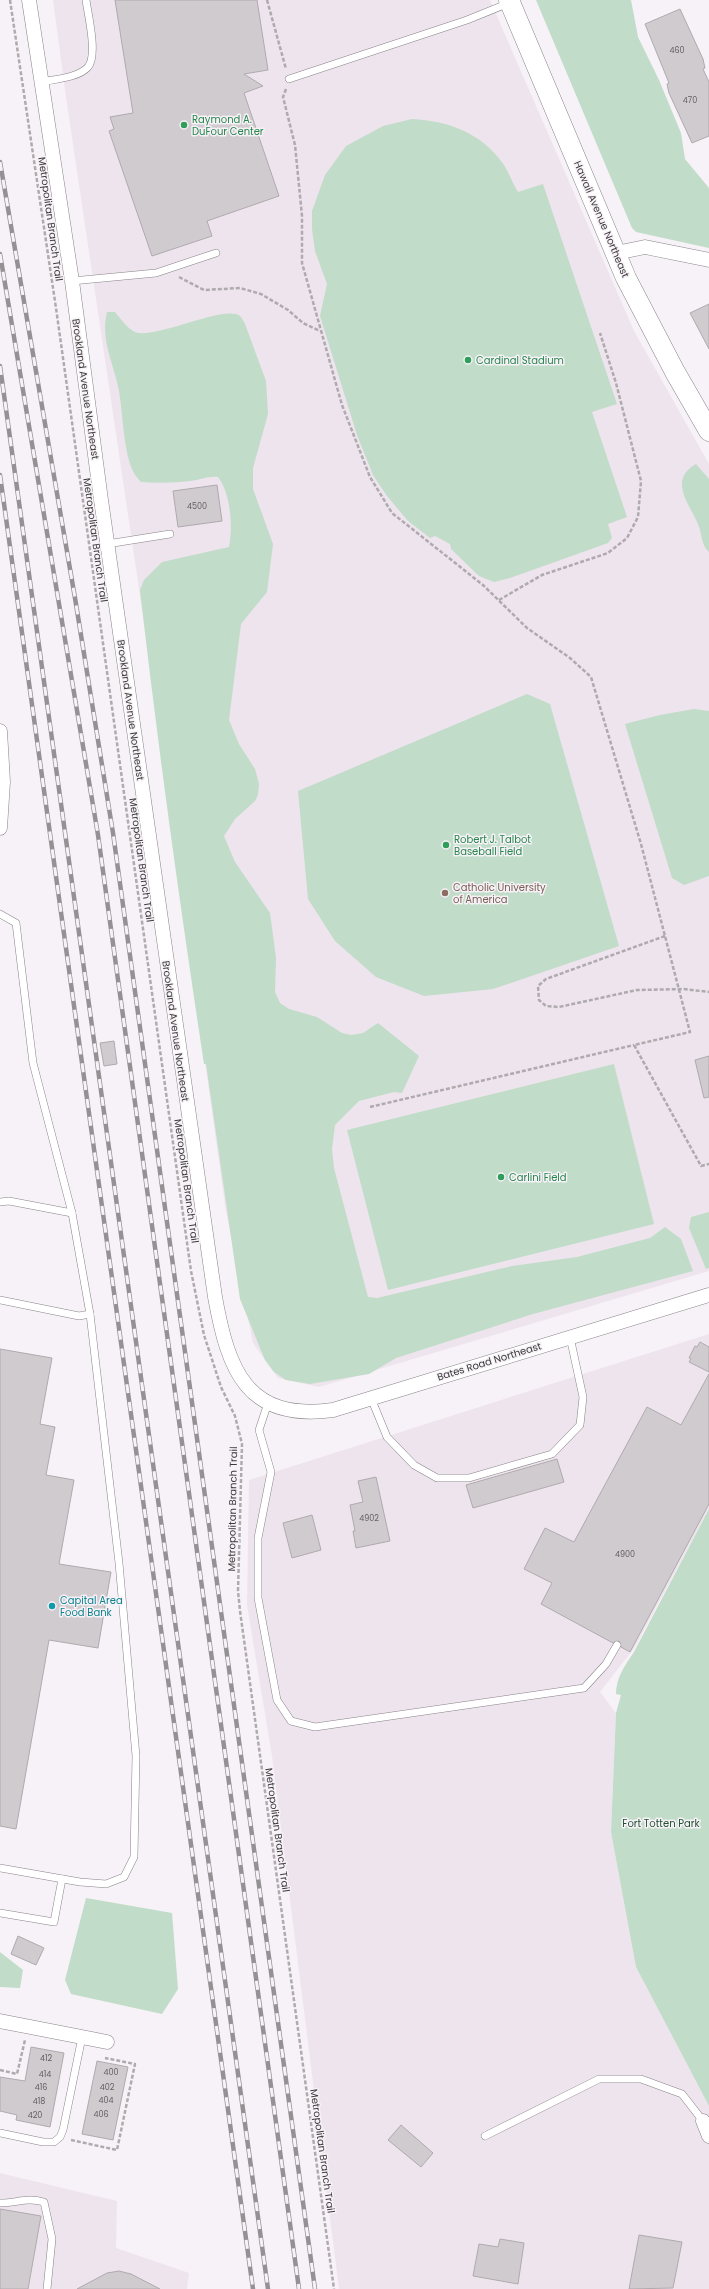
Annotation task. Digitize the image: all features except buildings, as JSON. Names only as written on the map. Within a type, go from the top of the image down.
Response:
[{"type":"street","name":"Brookland Avenue Northeast","points":[[29,0],[72,281],[107,544],[216,1304],[227,1349],[235,1368],[253,1394],[268,1403]]},
{"type":"street","name":"Hawaii Avenue Northeast","points":[[509,1],[616,253],[650,326],[709,431]]},
{"type":"street","points":[[616,253],[645,247],[709,260]]},
{"type":"street","points":[[0,731],[3,782],[0,828]]},
{"type":"street","name":"Bates Road Northeast","points":[[268,1403],[289,1410],[321,1412],[709,1295]]},
{"type":"street","points":[[0,2021],[107,2042]]},
{"type":"street","points":[[703,2121],[709,2136]]},
{"type":"lane","points":[[41,82],[76,74],[88,67],[93,55],[86,0]]},
{"type":"lane","points":[[289,79],[467,20],[509,1]]},
{"type":"lane","points":[[72,281],[156,273],[216,253]]},
{"type":"lane","points":[[107,544],[170,534]]},
{"type":"lane","points":[[0,914],[16,923],[33,1063],[72,1212],[90,1314],[119,1563],[136,1756],[134,1857],[124,1878],[106,1884],[0,1868]]},
{"type":"lane","points":[[0,1202],[8,1201],[72,1212]]},
{"type":"lane","points":[[0,1300],[79,1316],[90,1314]]},
{"type":"lane","points":[[371,1398],[387,1437],[414,1465],[437,1478],[469,1478],[552,1454],[580,1425],[583,1397],[570,1337]]},
{"type":"lane","points":[[268,1403],[259,1430],[271,1472],[258,1538],[258,1598],[277,1700],[291,1721],[315,1727],[584,1688],[606,1664],[617,1645]]},
{"type":"lane","points":[[0,1913],[54,1922],[62,1878]]},
{"type":"lane","points":[[0,2133],[42,2142],[54,2142],[60,2137],[63,2130],[82,2037]]},
{"type":"lane","points":[[485,2136],[599,2079],[641,2079],[682,2094],[703,2121]]},
{"type":"lane","points":[[0,2203],[15,2203],[30,2198],[44,2202],[52,2239],[47,2289]]},
{"type":"path","name":"Metropolitan Branch Trail","points":[[10,0],[56,308],[191,1271],[204,1334],[221,1386],[236,1416],[242,1444],[238,1591],[240,1611],[334,2289]]},
{"type":"path","points":[[267,0],[276,39],[289,79],[283,97],[295,145],[302,216],[302,263],[309,283],[342,406],[370,477],[392,513],[483,585],[527,628],[570,658],[591,677],[641,844],[690,1032],[370,1107]]},
{"type":"path","points":[[167,269],[191,285],[204,290],[240,288],[261,294],[288,310],[303,323],[321,332]]},
{"type":"path","points":[[499,600],[542,575],[608,553],[627,538],[638,517],[641,481],[616,383],[600,333]]},
{"type":"path","points":[[665,936],[546,979],[538,986],[537,993],[539,1000],[546,1006],[559,1007],[621,992],[679,989],[709,992]]},
{"type":"path","points":[[634,1045],[701,1166],[709,1164]]},
{"type":"path","points":[[0,2070],[17,2074],[28,2026]]},
{"type":"path","points":[[60,2137],[117,2150],[135,2064],[98,2057]]},
{"type":"shaded area","name":"Catholic University of America","points":[[53,0],[490,0],[634,331],[709,464],[709,1271],[319,1387],[278,1378],[253,1343],[226,1212],[137,575]]},
{"type":"shaded area","points":[[709,1334],[709,1509],[635,1647],[600,1692],[616,1713],[611,1832],[636,1967],[709,2106],[709,2289],[339,2289],[272,1756],[247,1605],[249,1480]]},
{"type":"shaded area","points":[[0,2173],[117,2201],[116,2248],[189,2273],[187,2289],[0,2289]]},
{"type":"green space","points":[[536,0],[631,0],[638,37],[659,80],[681,133],[685,159],[709,188],[709,248],[636,232],[632,228]]},
{"type":"green space","name":"Cardinal Stadium","points":[[412,119],[426,120],[452,126],[475,137],[486,145],[504,165],[518,192],[543,184],[617,404],[592,412],[627,517],[608,524],[612,538],[608,543],[510,578],[494,582],[479,576],[451,549],[450,544],[435,536],[430,538],[408,521],[387,496],[373,475],[357,435],[320,316],[327,284],[315,251],[312,229],[312,211],[325,175],[346,146],[383,126]]},
{"type":"green space","points":[[107,312],[115,312],[132,331],[145,333],[220,315],[232,314],[240,316],[245,324],[266,381],[268,414],[253,468],[253,489],[273,544],[267,592],[241,624],[229,720],[239,744],[255,769],[259,784],[258,795],[255,801],[235,819],[224,836],[235,862],[270,913],[276,958],[275,992],[280,1003],[289,1009],[317,1017],[342,1033],[351,1035],[363,1033],[378,1023],[419,1056],[402,1093],[394,1092],[359,1101],[335,1125],[332,1149],[334,1168],[368,1297],[377,1298],[512,1266],[577,1257],[650,1238],[665,1227],[681,1239],[693,1271],[533,1314],[396,1358],[369,1374],[310,1384],[286,1380],[274,1372],[265,1360],[240,1299],[206,1064],[204,1064],[178,886],[140,590],[144,580],[162,562],[229,547],[231,530],[230,511],[226,492],[218,477],[166,483],[141,482],[134,474],[124,437],[117,381],[106,342],[105,322]]},
{"type":"green space","points":[[696,464],[709,479],[709,552],[704,546],[698,524],[683,492],[683,477],[688,470]]},
{"type":"green space","name":"Robert J. Talbot Baseball Field","points":[[527,694],[550,704],[619,946],[493,989],[424,996],[376,977],[335,941],[308,899],[298,791]]},
{"type":"green space","points":[[694,709],[709,711],[709,876],[684,885],[672,878],[625,724],[660,715]]},
{"type":"green space","name":"Carlini Field","points":[[614,1064],[654,1224],[388,1290],[347,1130]]},
{"type":"green space","points":[[709,1212],[709,1268],[706,1269],[689,1228],[691,1217]]},
{"type":"green space","name":"Fort Totten Park","points":[[709,1509],[709,2106],[636,1967],[611,1832],[616,1713],[621,1695],[616,1694],[616,1688],[627,1662],[634,1652]]},
{"type":"green space","points":[[86,1898],[172,1913],[178,1989],[162,2014],[71,1994],[65,1980]]},
{"type":"green space","points":[[0,1952],[23,1970],[20,1988],[0,1987]]},
{"type":"railway","points":[[0,162],[75,598],[113,833],[315,2289]]},
{"type":"railway","points":[[0,254],[98,835],[299,2289]]},
{"type":"railway","points":[[0,366],[268,2289]]},
{"type":"railway","points":[[0,475],[253,2289]]},
{"type":"place","name":"Raymond A. DuFour Center","points":[[184,125]]},
{"type":"place","name":"Cardinal Stadium","points":[[468,360]]},
{"type":"place","name":"Robert J. Talbot Baseball Field","points":[[446,845]]},
{"type":"place","name":"Catholic University of America","points":[[445,893]]},
{"type":"place","name":"Carlini Field","points":[[501,1177]]},
{"type":"place","name":"Capital Area Food Bank","points":[[52,1606]]}]
